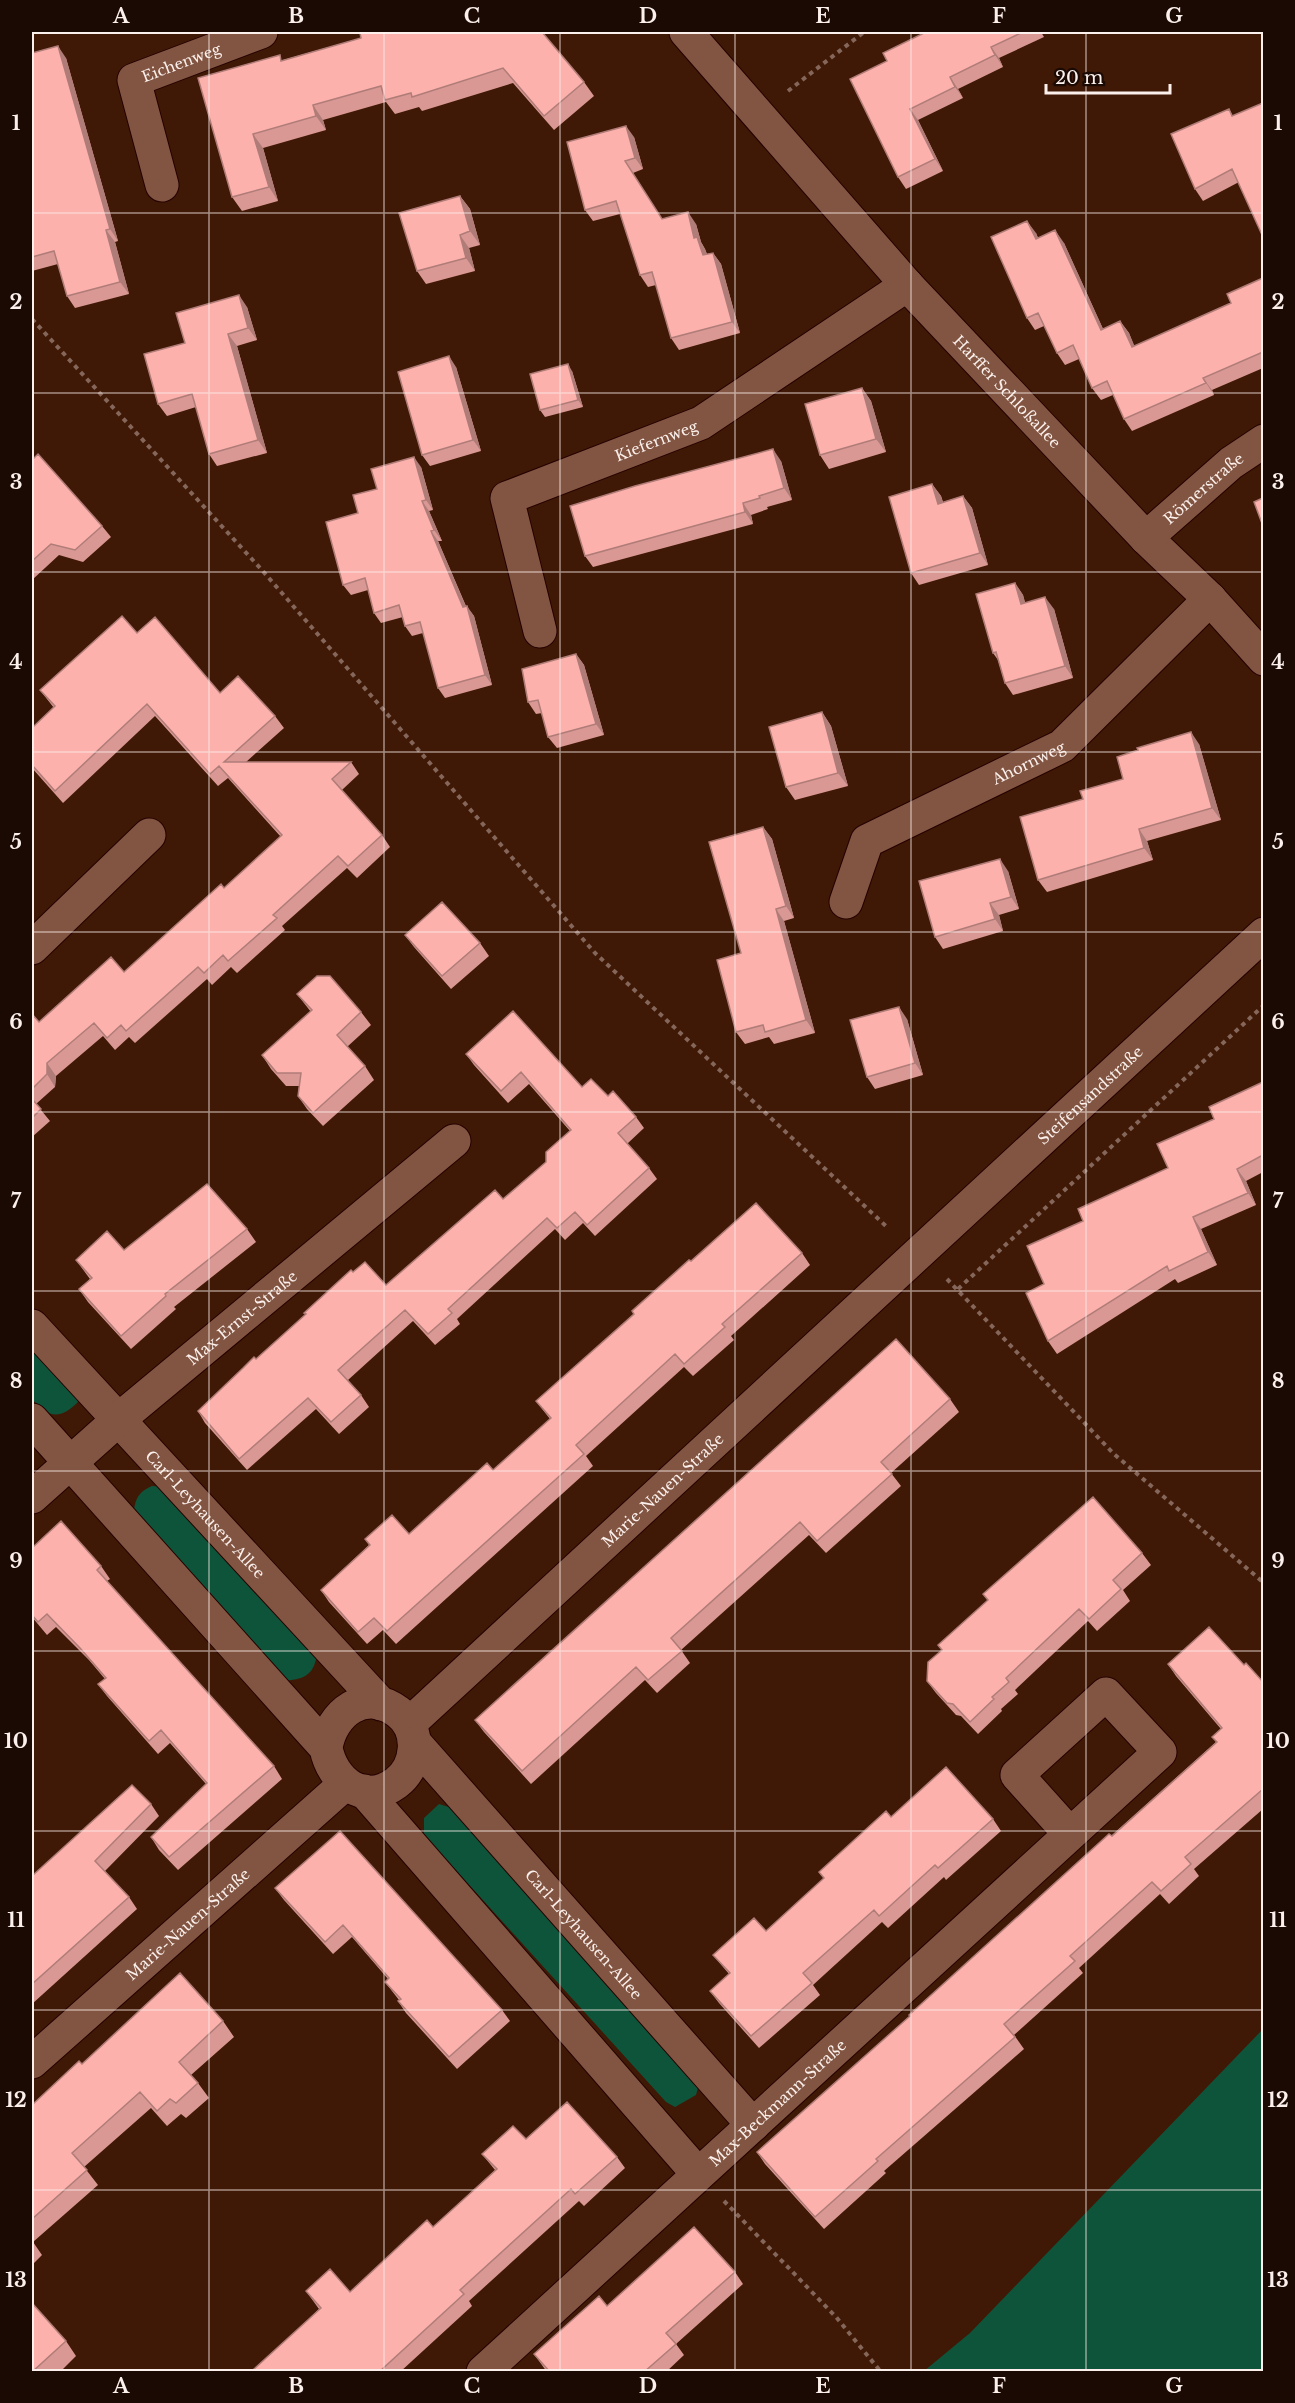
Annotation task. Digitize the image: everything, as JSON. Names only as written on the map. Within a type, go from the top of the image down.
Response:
[{"type":"street","name":"Eichenweg","points":[[162,185],[134,80],[261,32]]},
{"type":"street","name":"Harffer Schloßallee","points":[[686,32],[907,285],[1146,538],[1210,599],[1263,659]]},
{"type":"street","name":"Kiefernweg","points":[[540,631],[507,498],[701,423],[907,285]]},
{"type":"street","name":"Römerstraße","points":[[1146,538],[1231,463],[1263,441]]},
{"type":"street","name":"Ahornweg","points":[[846,902],[867,841],[1062,746],[1210,599]]},
{"type":"street","points":[[32,948],[149,835]]},
{"type":"street","name":"Steifensandstraße","points":[[916,1255],[1263,934]]},
{"type":"street","name":"Max-Ernst-Straße","points":[[32,1497],[118,1420],[454,1141]]},
{"type":"street","name":"Marie-Nauen-Straße","points":[[412,1734],[916,1255]]},
{"type":"street","name":"Carl-Leyhausen-Allee","points":[[32,1326],[381,1704],[399,1712],[412,1734],[753,2125]]},
{"type":"street","points":[[32,1420],[326,1748]]},
{"type":"street","points":[[381,1704],[366,1703],[347,1710],[335,1720],[328,1734],[326,1748],[329,1764],[337,1777],[355,1788],[698,2175]]},
{"type":"street","points":[[355,1788],[380,1791],[394,1785],[405,1775],[413,1762],[412,1734]]},
{"type":"street","name":"Marie-Nauen-Straße","points":[[32,2062],[355,1788]]},
{"type":"street","name":"Max-Beckmann-Straße","points":[[483,2372],[1070,1834]]},
{"type":"path","points":[[757,115],[864,32]]},
{"type":"path","points":[[32,319],[261,569],[595,953],[916,1255],[922,1255],[958,1289],[1114,1454],[1263,1583]]},
{"type":"path","points":[[958,1289],[1263,1005]]},
{"type":"path","points":[[698,2175],[836,2317],[881,2372]]},
{"type":"green space","points":[[32,1338],[76,1387],[78,1402],[65,1412],[49,1413],[32,1399]]},
{"type":"green space","points":[[152,1486],[166,1487],[317,1655],[313,1668],[306,1676],[283,1681],[133,1517],[137,1498]]},
{"type":"green space","points":[[439,1804],[455,1809],[700,2080],[696,2095],[675,2107],[666,2102],[424,1835],[424,1818]]},
{"type":"green space","points":[[1263,2029],[1263,2371],[924,2371],[970,2333]]},
{"type":"building","points":[[542,32],[584,82],[544,116],[503,68],[412,97],[411,93],[385,100],[381,86],[313,105],[316,116],[253,134],[269,187],[232,197],[198,78],[280,55],[281,61],[361,38],[360,33]]},
{"type":"building","points":[[926,32],[1023,32],[991,47],[995,55],[950,77],[955,87],[910,109],[935,159],[898,177],[850,79],[887,61],[883,53]]},
{"type":"building","points":[[58,46],[110,229],[106,230],[120,282],[67,296],[54,251],[32,257],[32,53]]},
{"type":"building","points":[[1263,103],[1263,237],[1232,169],[1195,189],[1171,134],[1229,109],[1232,116]]},
{"type":"building","points":[[626,126],[635,158],[625,161],[662,219],[688,212],[694,238],[697,237],[703,255],[713,253],[732,322],[671,338],[652,272],[640,275],[616,201],[585,210],[567,142]]},
{"type":"building","points":[[460,196],[470,231],[460,235],[466,258],[417,271],[399,213]]},
{"type":"building","points":[[1027,221],[1036,239],[1055,230],[1101,330],[1120,321],[1132,347],[1231,303],[1227,294],[1263,278],[1263,352],[1203,378],[1206,383],[1124,419],[1107,381],[1092,388],[1073,345],[1057,353],[1038,313],[1027,318],[991,237]]},
{"type":"building","points":[[239,295],[248,328],[228,334],[258,440],[209,454],[192,394],[158,404],[144,354],[185,343],[176,313]]},
{"type":"building","points":[[449,356],[473,440],[422,455],[398,372]]},
{"type":"building","points":[[568,364],[578,400],[540,410],[530,374]]},
{"type":"building","points":[[862,388],[876,439],[820,455],[805,404]]},
{"type":"building","points":[[773,449],[784,488],[743,503],[745,512],[585,556],[570,506]]},
{"type":"building","points":[[38,454],[102,526],[75,550],[51,544],[32,561],[32,460]]},
{"type":"building","points":[[414,457],[426,500],[422,501],[434,530],[431,531],[463,607],[467,606],[485,675],[438,688],[420,622],[405,626],[399,605],[374,613],[365,578],[343,585],[326,522],[358,513],[353,495],[377,489],[371,469]]},
{"type":"building","points":[[932,484],[938,504],[963,496],[980,553],[911,573],[889,497]]},
{"type":"building","points":[[1263,498],[1263,526],[1254,502]]},
{"type":"building","points":[[1015,583],[1021,604],[1045,597],[1065,666],[1005,683],[996,652],[993,653],[976,594]]},
{"type":"building","points":[[122,616],[137,633],[155,617],[220,693],[238,676],[275,716],[224,762],[351,762],[332,779],[382,835],[348,866],[338,856],[273,915],[277,918],[228,961],[223,955],[204,973],[198,967],[126,1031],[121,1025],[107,1038],[94,1023],[47,1063],[47,1074],[32,1089],[32,1014],[39,1022],[111,957],[124,972],[221,884],[224,888],[282,835],[219,766],[210,774],[147,704],[55,791],[32,765],[32,728],[55,706],[40,690]]},
{"type":"building","points":[[576,654],[596,724],[548,737],[538,700],[528,702],[522,669]]},
{"type":"building","points":[[822,712],[838,773],[786,787],[769,727]]},
{"type":"building","points":[[1191,732],[1212,808],[1139,829],[1144,848],[1038,880],[1020,817],[1083,799],[1080,791],[1123,779],[1117,757],[1138,750],[1137,748]]},
{"type":"building","points":[[763,827],[786,906],[776,909],[806,1020],[765,1032],[763,1025],[736,1032],[717,960],[741,953],[709,842]]},
{"type":"building","points":[[1000,859],[1011,897],[990,903],[995,919],[935,937],[919,881]]},
{"type":"building","points":[[442,902],[480,943],[442,976],[405,935]]},
{"type":"building","points":[[317,976],[330,976],[361,1012],[337,1035],[365,1066],[313,1113],[298,1096],[301,1073],[277,1073],[262,1055],[312,1010],[297,994]]},
{"type":"building","points":[[899,1007],[915,1063],[867,1077],[850,1020]]},
{"type":"building","points":[[513,1011],[582,1087],[591,1079],[608,1096],[613,1091],[636,1117],[618,1133],[649,1168],[587,1225],[575,1212],[557,1228],[547,1218],[448,1309],[452,1313],[428,1334],[405,1310],[338,1370],[361,1395],[331,1422],[308,1398],[239,1459],[198,1411],[254,1357],[256,1359],[306,1314],[304,1313],[351,1270],[353,1272],[365,1262],[386,1285],[495,1190],[503,1199],[546,1162],[546,1152],[571,1130],[521,1072],[501,1091],[466,1054]]},
{"type":"building","points":[[1263,1082],[1263,1155],[1237,1169],[1248,1193],[1193,1217],[1208,1252],[1169,1271],[1167,1266],[1048,1341],[1026,1293],[1044,1284],[1027,1246],[1083,1221],[1078,1209],[1168,1168],[1157,1144],[1214,1119],[1209,1107]]},
{"type":"building","points":[[32,1099],[41,1109],[32,1118]]},
{"type":"building","points":[[207,1184],[247,1229],[165,1294],[166,1296],[121,1336],[79,1289],[92,1278],[76,1260],[107,1231],[124,1250]]},
{"type":"building","points":[[756,1203],[802,1253],[722,1324],[725,1327],[684,1364],[675,1354],[576,1445],[584,1454],[387,1631],[374,1618],[358,1632],[321,1590],[370,1545],[365,1539],[392,1515],[409,1534],[487,1463],[493,1470],[551,1418],[536,1401],[634,1314],[632,1311]]},
{"type":"building","points":[[896,1339],[950,1399],[881,1462],[892,1474],[817,1541],[800,1522],[671,1638],[682,1651],[648,1680],[636,1667],[522,1771],[475,1720]]},
{"type":"building","points":[[1093,1497],[1142,1553],[1113,1580],[1121,1589],[1089,1619],[1079,1609],[1006,1678],[1009,1682],[970,1722],[953,1704],[947,1703],[927,1681],[928,1662],[942,1650],[938,1645],[988,1600],[983,1594]]},
{"type":"building","points":[[61,1521],[101,1566],[97,1570],[274,1766],[169,1857],[151,1837],[207,1783],[161,1730],[149,1741],[98,1684],[106,1678],[47,1614],[38,1622],[32,1615],[32,1548]]},
{"type":"building","points":[[1209,1627],[1263,1682],[1263,1789],[1185,1857],[1191,1864],[1161,1891],[1152,1882],[1070,1956],[1075,1961],[1004,2024],[1015,2037],[876,2159],[878,2161],[815,2217],[757,2152],[1109,1834],[1112,1836],[1217,1742],[1212,1737],[1222,1728],[1168,1664]]},
{"type":"building","points":[[946,1767],[993,1819],[938,1868],[935,1865],[879,1916],[874,1910],[803,1973],[812,1983],[751,2036],[710,1991],[730,1973],[713,1955],[754,1918],[766,1931],[824,1878],[819,1872],[886,1811],[891,1817]]},
{"type":"building","points":[[132,1785],[151,1804],[95,1861],[129,1897],[32,1984],[32,1876]]},
{"type":"building","points":[[340,1831],[502,2010],[449,2057],[398,2001],[401,1999],[385,1982],[389,1978],[343,1925],[325,1942],[275,1888]]},
{"type":"building","points":[[180,1973],[223,2021],[179,2062],[198,2083],[176,2103],[170,2099],[157,2111],[140,2092],[72,2153],[87,2170],[32,2219],[32,2105],[79,2061],[82,2064]]},
{"type":"building","points":[[567,2102],[617,2157],[575,2194],[571,2189],[460,2290],[464,2294],[379,2372],[254,2372],[253,2370],[321,2308],[306,2291],[330,2269],[350,2292],[427,2220],[433,2227],[497,2169],[482,2154],[513,2126],[526,2139]]},
{"type":"building","points":[[694,2227],[735,2272],[666,2333],[676,2344],[644,2372],[550,2372],[534,2354],[599,2296],[607,2306]]},
{"type":"building","points":[[32,2303],[66,2341],[32,2372]]}]
